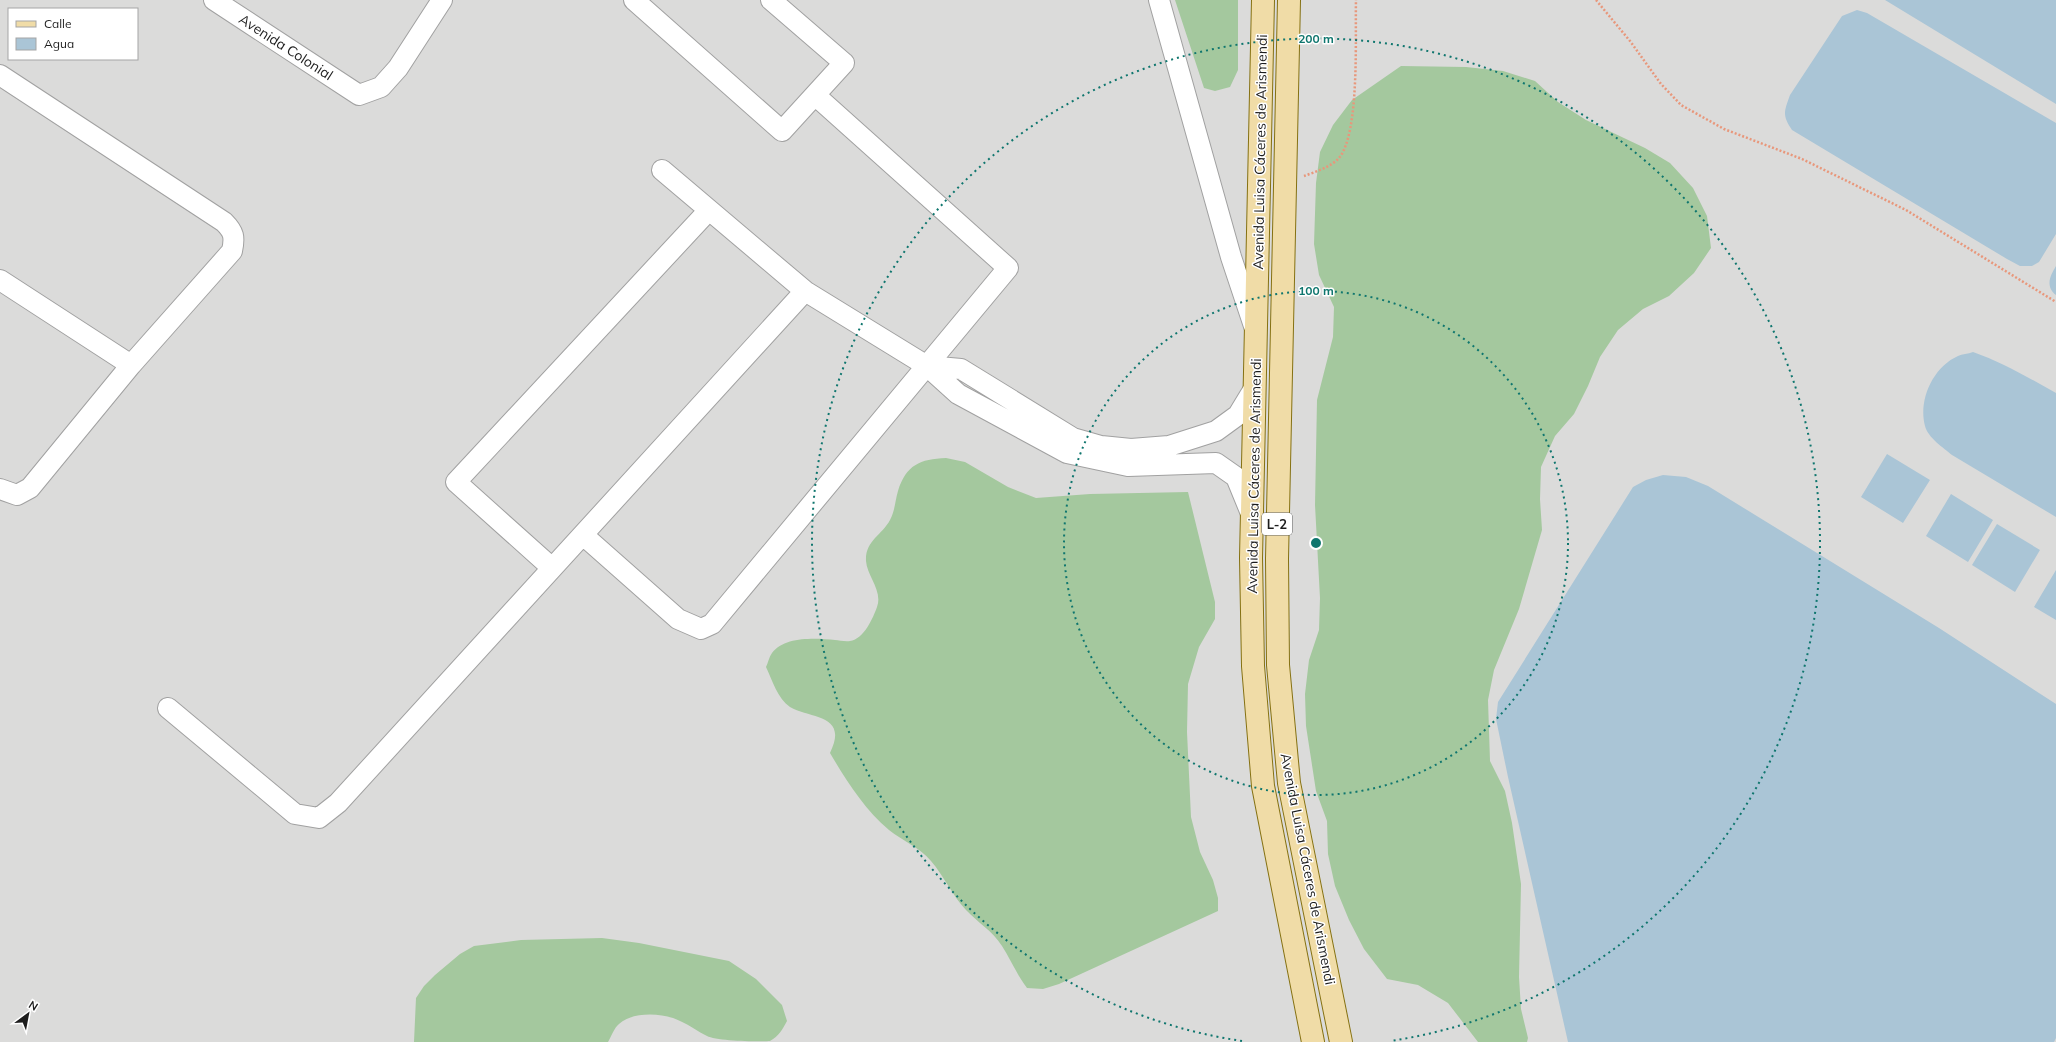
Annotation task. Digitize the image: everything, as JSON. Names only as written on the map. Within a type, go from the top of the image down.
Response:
[{"type":"main road","name":"Avenida Luisa Cáceres de Arismendi","points":[[1263,0],[1252,516],[1253,666],[1263,786],[1314,1042]]},
{"type":"main road","name":"Avenida Luisa Cáceres de Arismendi","points":[[1289,0],[1277,559],[1278,665],[1289,783],[1341,1042]]},
{"type":"street","name":"Avenida Colonial","points":[[223,2],[359,95],[381,87],[398,68],[442,0]]},
{"type":"street","points":[[634,0],[782,131],[816,96],[844,63],[771,0]]},
{"type":"street","name":"L-2","points":[[1159,0],[1231,257],[1256,333]]},
{"type":"street","points":[[0,75],[224,222],[235,237],[232,251],[131,365],[30,488],[17,495],[0,489]]},
{"type":"street","points":[[583,535],[678,619],[701,629],[707,626],[718,618],[1008,268],[816,96]]},
{"type":"street","points":[[662,170],[805,291],[927,366],[958,394],[1068,453],[1099,453],[1169,446],[1216,431],[1238,415],[1255,387]]},
{"type":"street","points":[[552,568],[456,482],[709,210]]},
{"type":"street","points":[[0,280],[131,365]]},
{"type":"street","points":[[168,708],[295,814],[319,818],[338,803],[805,291]]},
{"type":"street","points":[[927,366],[960,369],[1073,438],[1099,453],[1128,466],[1216,463],[1236,477],[1252,516]]},
{"type":"street","points":[[980,406],[992,388]]},
{"type":"path","points":[[1286,182],[1322,169],[1339,158],[1347,144],[1354,119],[1356,0]]},
{"type":"path","points":[[1596,0],[1630,41],[1661,84],[1681,105],[1724,129],[1802,159],[1906,210],[2056,302]]},
{"type":"shaded area","points":[[0,0],[2056,0],[2056,1042],[0,1042]]},
{"type":"green space","points":[[1175,0],[1238,0],[1238,70],[1230,87],[1215,91],[1204,88]]},
{"type":"green space","points":[[1401,66],[1466,67],[1503,71],[1535,81],[1558,102],[1586,120],[1645,148],[1670,163],[1693,188],[1707,216],[1711,248],[1694,273],[1669,296],[1643,309],[1618,330],[1600,357],[1574,414],[1555,436],[1541,467],[1540,499],[1542,530],[1519,609],[1494,670],[1488,700],[1490,761],[1505,791],[1512,823],[1521,884],[1519,977],[1521,1009],[1528,1038],[1527,1042],[1478,1042],[1448,1003],[1418,985],[1387,979],[1364,949],[1349,920],[1335,886],[1328,854],[1327,821],[1316,791],[1306,726],[1305,694],[1309,660],[1319,630],[1320,598],[1315,505],[1317,400],[1333,337],[1334,307],[1319,275],[1314,244],[1316,183],[1320,152],[1333,125],[1352,100]]},
{"type":"green space","points":[[946,458],[965,462],[1008,487],[1036,498],[1090,494],[1188,492],[1215,602],[1215,619],[1199,647],[1188,684],[1187,732],[1191,817],[1200,852],[1213,880],[1218,898],[1218,911],[1059,984],[1043,989],[1027,988],[998,940],[961,904],[931,861],[916,848],[889,830],[871,813],[849,784],[830,753],[835,740],[835,731],[831,724],[825,720],[799,711],[786,704],[776,689],[766,667],[770,656],[777,647],[792,641],[801,639],[828,639],[850,641],[860,636],[864,632],[873,617],[878,601],[878,595],[867,567],[866,554],[868,548],[890,520],[901,482],[910,469],[921,462]]},
{"type":"green space","points":[[602,938],[639,943],[729,961],[756,979],[782,1005],[787,1021],[778,1035],[770,1041],[738,1041],[712,1038],[674,1018],[658,1015],[640,1015],[625,1020],[619,1024],[608,1042],[414,1042],[416,998],[424,986],[435,975],[460,954],[474,946],[521,940]]},
{"type":"water","points":[[1885,0],[2056,0],[2056,104]]},
{"type":"water","points":[[1857,10],[1867,13],[2056,123],[2056,234],[2039,262],[2032,266],[2020,266],[1792,130],[1785,117],[1786,106],[1790,95],[1842,16]]},
{"type":"water","points":[[2056,266],[2056,295],[2050,285],[2050,277]]},
{"type":"water","points":[[1973,352],[2005,365],[2056,393],[2056,517],[1952,455],[1929,435],[1923,416],[1926,395],[1930,385],[1941,368],[1949,361],[1960,355]]},
{"type":"water","points":[[1887,454],[1930,480],[1903,523],[1861,497]]},
{"type":"water","points":[[1663,475],[1686,477],[1708,486],[1939,628],[2056,704],[2056,1038],[2054,1042],[1568,1042],[1496,719],[1498,702],[1633,487],[1646,480]]},
{"type":"water","points":[[1951,494],[1993,520],[1968,562],[1926,536]]},
{"type":"water","points":[[1997,524],[2040,550],[2015,592],[1972,565]]},
{"type":"water","points":[[2056,570],[2056,620],[2034,607]]}]
